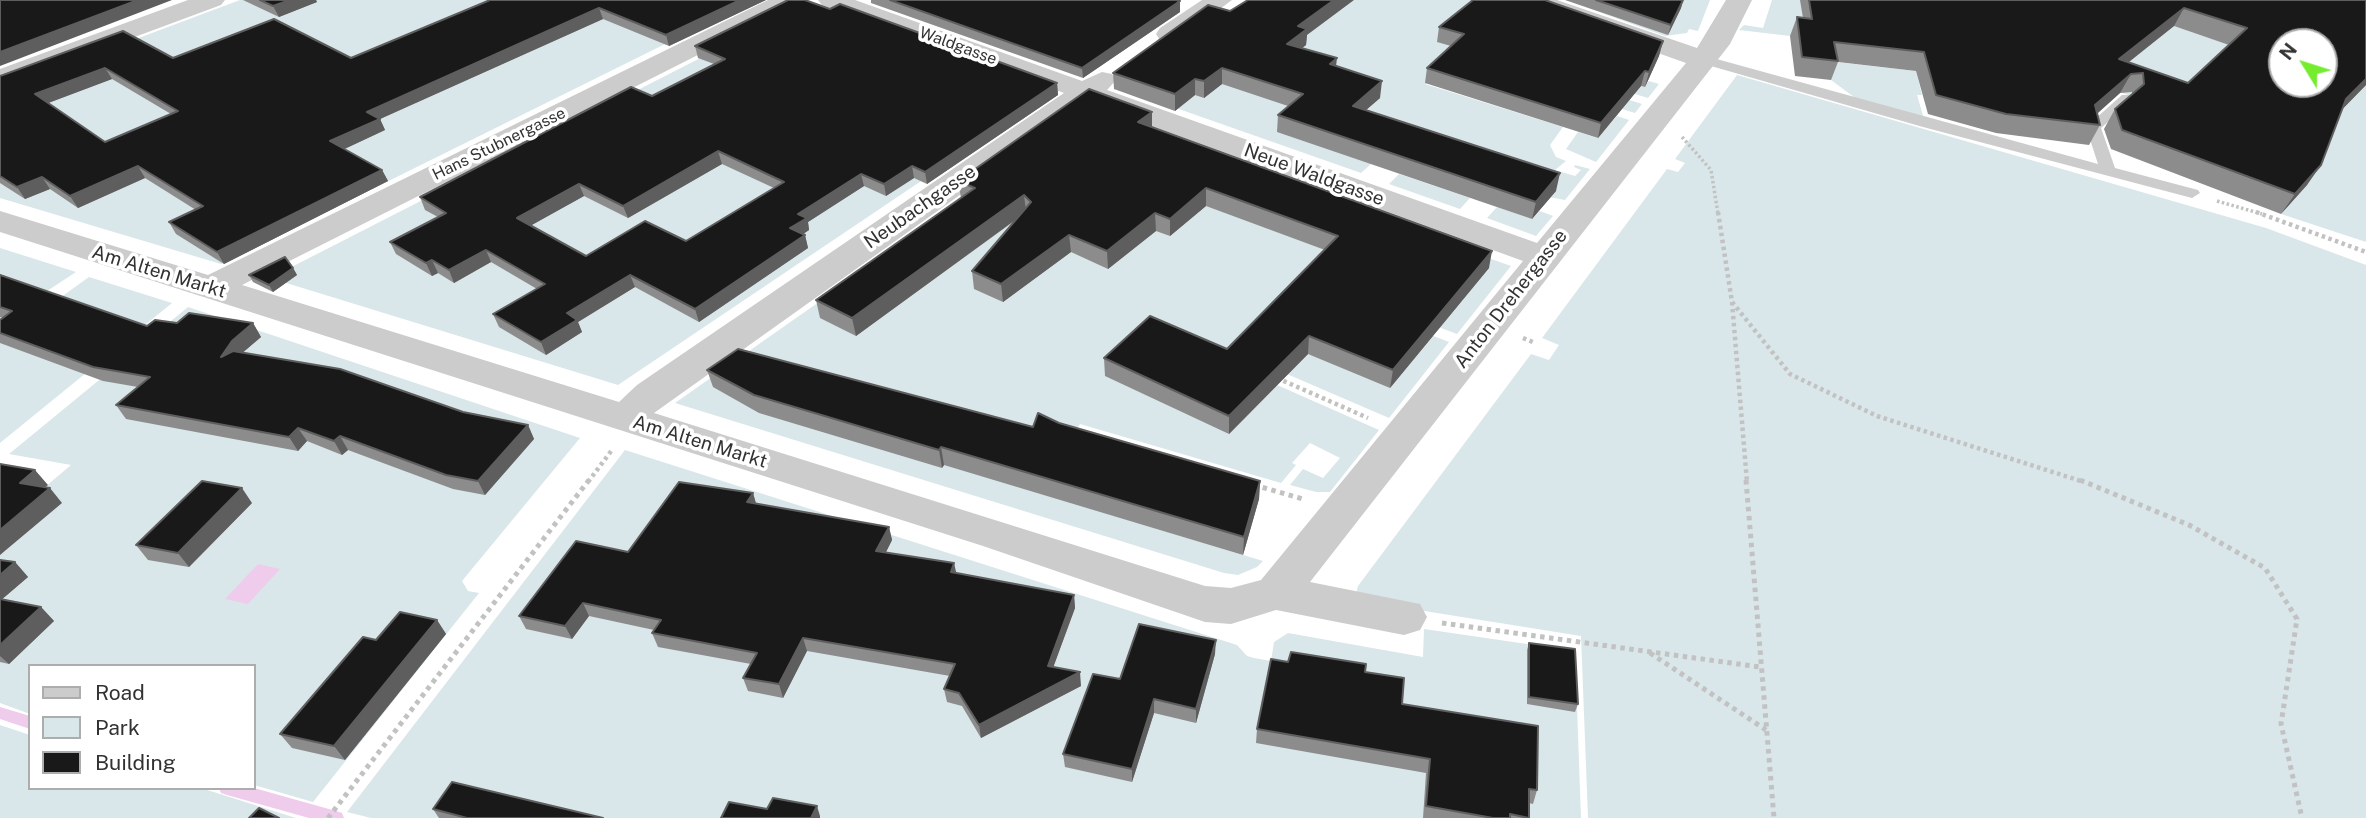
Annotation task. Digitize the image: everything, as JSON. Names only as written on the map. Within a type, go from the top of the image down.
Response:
[{"type":"street","points":[[0,79],[212,0]]},
{"type":"street","name":"Hans Stubnergasse","points":[[209,288],[789,0]]},
{"type":"street","name":"Waldgasse","points":[[831,0],[1085,92]]},
{"type":"street","name":"Neubachgasse","points":[[630,420],[650,394],[1219,0]]},
{"type":"street","points":[[1532,0],[1702,59]]},
{"type":"street","name":"Anton Drehergasse","points":[[1276,593],[1720,38],[1739,0]]},
{"type":"street","name":"Neue Waldgasse","points":[[1085,92],[1544,257]]},
{"type":"street","name":"Am Alten Markt","points":[[0,221],[998,535],[1205,604],[1231,606],[1276,593],[1404,617]]},
{"type":"lane","points":[[1702,59],[2192,193]]},
{"type":"lane","points":[[2108,171],[2093,127],[2127,98]]},
{"type":"path","points":[[1660,113],[1712,170],[1732,302],[1774,818]]},
{"type":"path","points":[[2192,193],[2267,215],[2366,252]]},
{"type":"path","points":[[1732,302],[1790,374],[1877,416],[2090,484],[2189,525],[2265,568],[2297,619],[2281,724],[2302,818]]},
{"type":"path","points":[[1269,374],[1404,433]]},
{"type":"path","points":[[328,818],[630,420]]},
{"type":"path","points":[[1252,484],[1344,511]]},
{"type":"path","points":[[1404,617],[1760,667]]},
{"type":"path","points":[[1646,651],[1766,730]]},
{"type":"green space","points":[[240,0],[754,0],[221,264],[0,198],[0,90]]},
{"type":"green space","points":[[1248,0],[1496,0],[1643,87],[1649,81],[1659,84],[1648,98],[1622,90],[1617,96],[1642,104],[1635,113],[1480,65],[1425,84],[1563,127],[1550,145],[1556,157],[1566,161],[1555,170],[1575,176],[1581,170],[1574,167],[1575,165],[1590,169],[1565,200],[1371,164],[1361,173],[1122,89]]},
{"type":"green space","points":[[1566,0],[1710,0],[1698,31],[1689,29],[1687,33],[1665,36]]},
{"type":"green space","points":[[1772,0],[1801,0],[1901,49],[1739,30],[1744,25],[1763,28]]},
{"type":"green space","points":[[806,4],[1052,93],[618,385],[270,278]]},
{"type":"green space","points":[[2174,26],[2250,52],[2225,74],[2268,93],[2268,98],[2279,98],[2331,121],[2366,85],[2366,242],[2281,214],[2307,185],[2169,110],[2106,87],[2117,71]]},
{"type":"green space","points":[[1827,61],[1916,71],[1922,95],[1917,95],[1924,119],[1858,100],[1831,80]]},
{"type":"green space","points":[[1737,75],[2266,228],[2366,265],[2366,818],[1588,818],[1581,636],[1368,602],[1356,594],[1358,586],[1531,354],[1549,360],[1559,345],[1542,338],[1667,169],[1678,172],[1685,163],[1675,159]]},
{"type":"green space","points":[[1091,111],[1431,290],[1377,314],[1449,342],[1389,418],[1215,343],[1201,357],[1228,434],[1277,385],[1379,430],[1330,492],[1316,492],[1290,485],[1303,469],[1323,478],[1340,458],[1310,443],[1292,463],[1296,465],[1281,483],[1080,424],[1068,443],[997,480],[1263,561],[1257,567],[1238,575],[1224,573],[675,403]]},
{"type":"green space","points":[[1617,116],[1629,120],[1596,162],[1566,149],[1578,132],[1597,138]]},
{"type":"green space","points":[[1399,174],[1470,198],[1460,209],[1389,184]]},
{"type":"green space","points":[[1497,207],[1532,219],[1540,211],[1553,216],[1536,236],[1487,218]]},
{"type":"green space","points":[[0,248],[76,272],[0,322]]},
{"type":"green space","points":[[1460,248],[1511,266],[1457,334],[1422,321]]},
{"type":"green space","points":[[89,277],[172,303],[0,443],[0,341]]},
{"type":"green space","points":[[188,307],[580,438],[462,581],[468,591],[479,593],[313,802],[256,786],[256,664],[28,664],[28,713],[0,703],[0,476],[45,487],[71,465],[9,454]]},
{"type":"green space","points":[[625,450],[1237,645],[1247,656],[1254,658],[1271,661],[1274,642],[1288,633],[1423,657],[1424,629],[1575,651],[1581,818],[371,818],[347,812]]},
{"type":"green space","points":[[0,725],[28,734],[28,790],[207,790],[296,818],[0,818]]},
{"type":"shaded area","points":[[258,564],[280,569],[248,604],[225,599]]},
{"type":"building","points":[[0,0],[138,0],[0,52]]},
{"type":"building","points":[[260,0],[290,0],[273,6]]},
{"type":"building","points":[[490,0],[740,0],[666,35],[599,8],[367,112],[380,119],[330,141],[382,170],[217,252],[169,222],[203,206],[138,166],[70,196],[42,177],[17,187],[0,176],[0,76],[123,31],[173,58],[274,19],[351,58]],"holes":[[[105,68],[178,111],[105,142],[35,94]]]},
{"type":"building","points":[[788,0],[805,0],[830,9],[840,4],[1057,83],[925,172],[912,166],[884,184],[861,174],[798,214],[807,218],[790,228],[805,235],[695,309],[630,275],[567,313],[577,320],[541,342],[493,314],[545,284],[486,250],[449,270],[432,260],[426,263],[390,242],[446,213],[420,197],[631,87],[652,96],[725,59],[695,46]],"holes":[[[718,151],[784,182],[686,241],[645,221],[586,256],[517,218],[579,184],[623,206]]]},
{"type":"building","points":[[890,0],[1176,0],[1180,1],[1082,68]]},
{"type":"building","points":[[1248,0],[1334,0],[1298,26],[1307,29],[1287,44],[1337,58],[1330,64],[1382,81],[1353,106],[1560,173],[1536,202],[1278,115],[1303,94],[1222,68],[1204,81],[1195,79],[1175,94],[1113,73],[1208,5],[1230,11]]},
{"type":"building","points":[[1473,0],[1545,0],[1663,41],[1649,72],[1645,71],[1601,123],[1427,68],[1464,34],[1439,27]]},
{"type":"building","points":[[1596,0],[1683,0],[1671,25]]},
{"type":"building","points":[[1809,0],[2366,0],[2366,79],[2346,99],[2321,165],[2295,194],[2122,130],[2115,109],[2144,84],[2143,73],[2131,74],[2095,105],[2100,125],[2006,114],[1936,95],[1924,52],[1834,42],[1838,61],[1802,57],[1797,17],[1812,19]],"holes":[[[2184,8],[2247,28],[2188,83],[2119,59]]]},
{"type":"building","points":[[1089,89],[1152,112],[1138,122],[1492,251],[1393,370],[1309,336],[1229,416],[1104,358],[1150,316],[1227,349],[1338,236],[1206,188],[1170,219],[1155,213],[1107,251],[1069,235],[1001,284],[972,271],[1031,202],[1024,195],[852,318],[816,300],[975,188],[958,181]]},
{"type":"building","points":[[285,257],[293,268],[269,285],[249,275]]},
{"type":"building","points":[[0,275],[147,326],[155,320],[177,323],[189,313],[253,323],[232,341],[221,357],[233,351],[340,369],[463,412],[528,425],[478,481],[446,475],[340,436],[334,441],[298,428],[289,437],[116,405],[150,377],[93,367],[0,333],[0,320],[12,311],[0,307]]},
{"type":"building","points":[[738,349],[1033,427],[1038,413],[1059,423],[1260,481],[1244,537],[941,447],[939,450],[754,395],[707,370]]},
{"type":"building","points":[[0,464],[35,470],[20,483],[50,488],[0,530]]},
{"type":"building","points":[[202,481],[242,488],[178,553],[136,545]]},
{"type":"building","points":[[679,482],[753,493],[747,502],[889,527],[876,551],[954,563],[951,572],[1074,595],[1048,666],[1080,672],[979,725],[959,693],[944,689],[955,664],[803,638],[779,684],[743,678],[757,653],[652,633],[661,620],[583,603],[565,626],[519,616],[576,541],[628,552]]},
{"type":"building","points":[[0,560],[15,562],[0,575]]},
{"type":"building","points":[[0,599],[41,607],[0,645]]},
{"type":"building","points":[[400,612],[437,620],[334,746],[280,734],[363,637],[376,640]]},
{"type":"building","points":[[1139,624],[1216,640],[1196,709],[1154,699],[1132,769],[1063,754],[1093,674],[1120,679]]},
{"type":"building","points":[[1529,643],[1575,649],[1578,704],[1529,697]]},
{"type":"building","points":[[1291,652],[1366,664],[1365,672],[1404,678],[1402,704],[1538,726],[1537,790],[1529,789],[1529,818],[1510,814],[1510,818],[1493,818],[1426,806],[1430,759],[1257,729],[1271,659],[1288,662]]},
{"type":"building","points":[[452,782],[603,818],[467,818],[433,809]]},
{"type":"building","points":[[773,798],[817,806],[811,818],[721,818],[729,802],[767,809]]},
{"type":"building","points":[[259,808],[279,818],[249,818]]},
{"type":"waterway","points":[[0,713],[28,722]]},
{"type":"waterway","points":[[234,790],[336,818]]}]
